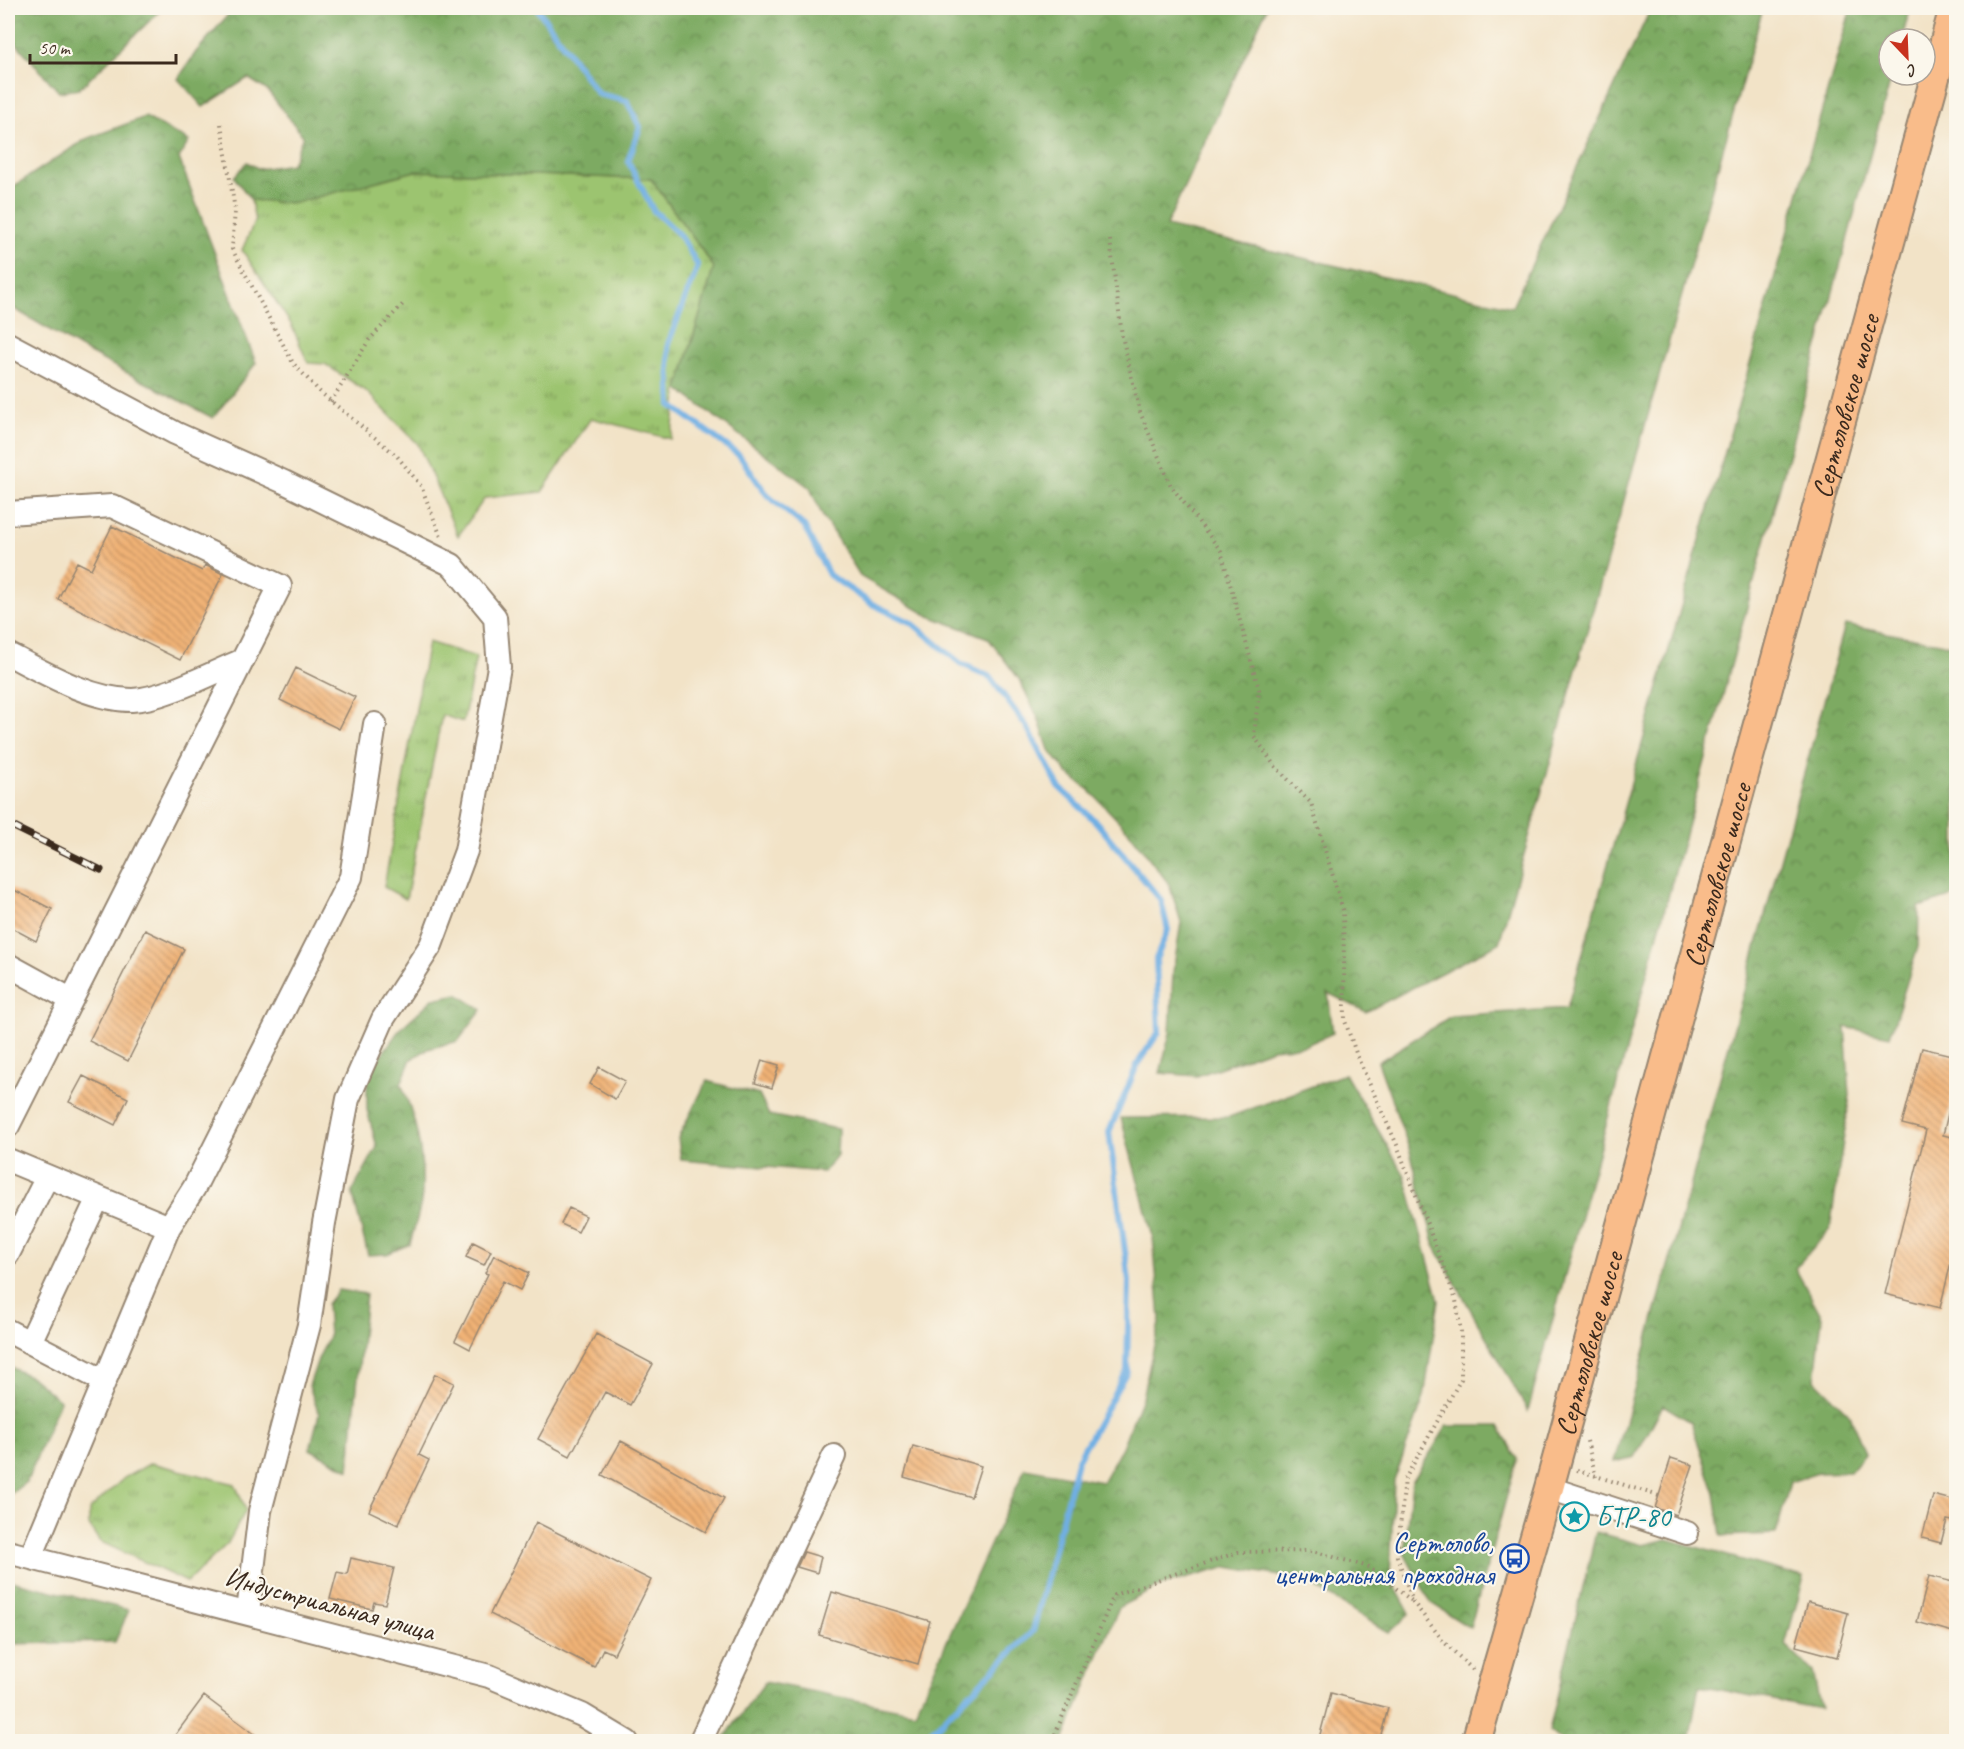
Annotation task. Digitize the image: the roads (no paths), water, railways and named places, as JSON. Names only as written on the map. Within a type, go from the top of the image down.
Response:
[{"type":"main road","name":"Сертоловское шоссе","points":[[1476,1742],[1549,1488],[1954,8]]},
{"type":"street","points":[[8,344],[175,433],[284,482],[452,565],[495,617],[499,667],[466,851],[431,945],[382,1019],[348,1099],[324,1223],[309,1325],[260,1511],[248,1612]]},
{"type":"street","points":[[8,513],[112,506],[279,586],[8,1126]]},
{"type":"street","points":[[8,654],[82,690],[133,700],[174,690],[241,661]]},
{"type":"street","points":[[31,1557],[169,1227],[194,1188],[351,877],[375,724]]},
{"type":"street","points":[[8,964],[70,999]]},
{"type":"street","points":[[8,1160],[169,1227]]},
{"type":"street","points":[[8,1254],[47,1177]]},
{"type":"street","points":[[30,1342],[98,1198]]},
{"type":"street","points":[[8,1331],[104,1381]]},
{"type":"street","points":[[700,1742],[834,1456]]},
{"type":"street","points":[[1549,1488],[1687,1533]]},
{"type":"street","name":"Индустриальная улица","points":[[8,1552],[248,1612],[489,1676],[582,1715],[627,1742]]},
{"type":"waterway","points":[[537,8],[598,94],[627,101],[640,127],[628,161],[653,210],[680,235],[698,266],[668,344],[671,405],[739,455],[767,495],[804,526],[829,575],[872,604],[912,623],[960,663],[990,677],[1027,727],[1059,787],[1096,822],[1161,900],[1168,930],[1156,959],[1159,1032],[1138,1063],[1109,1132],[1129,1281],[1127,1371],[1077,1461],[1033,1631],[921,1742]]},
{"type":"railway","points":[[8,824],[101,870]]},
{"type":"place","name":"БТР-80","points":[[1575,1516]]},
{"type":"place","name":"Сертолово, центральная проходная","points":[[1515,1558]]}]
